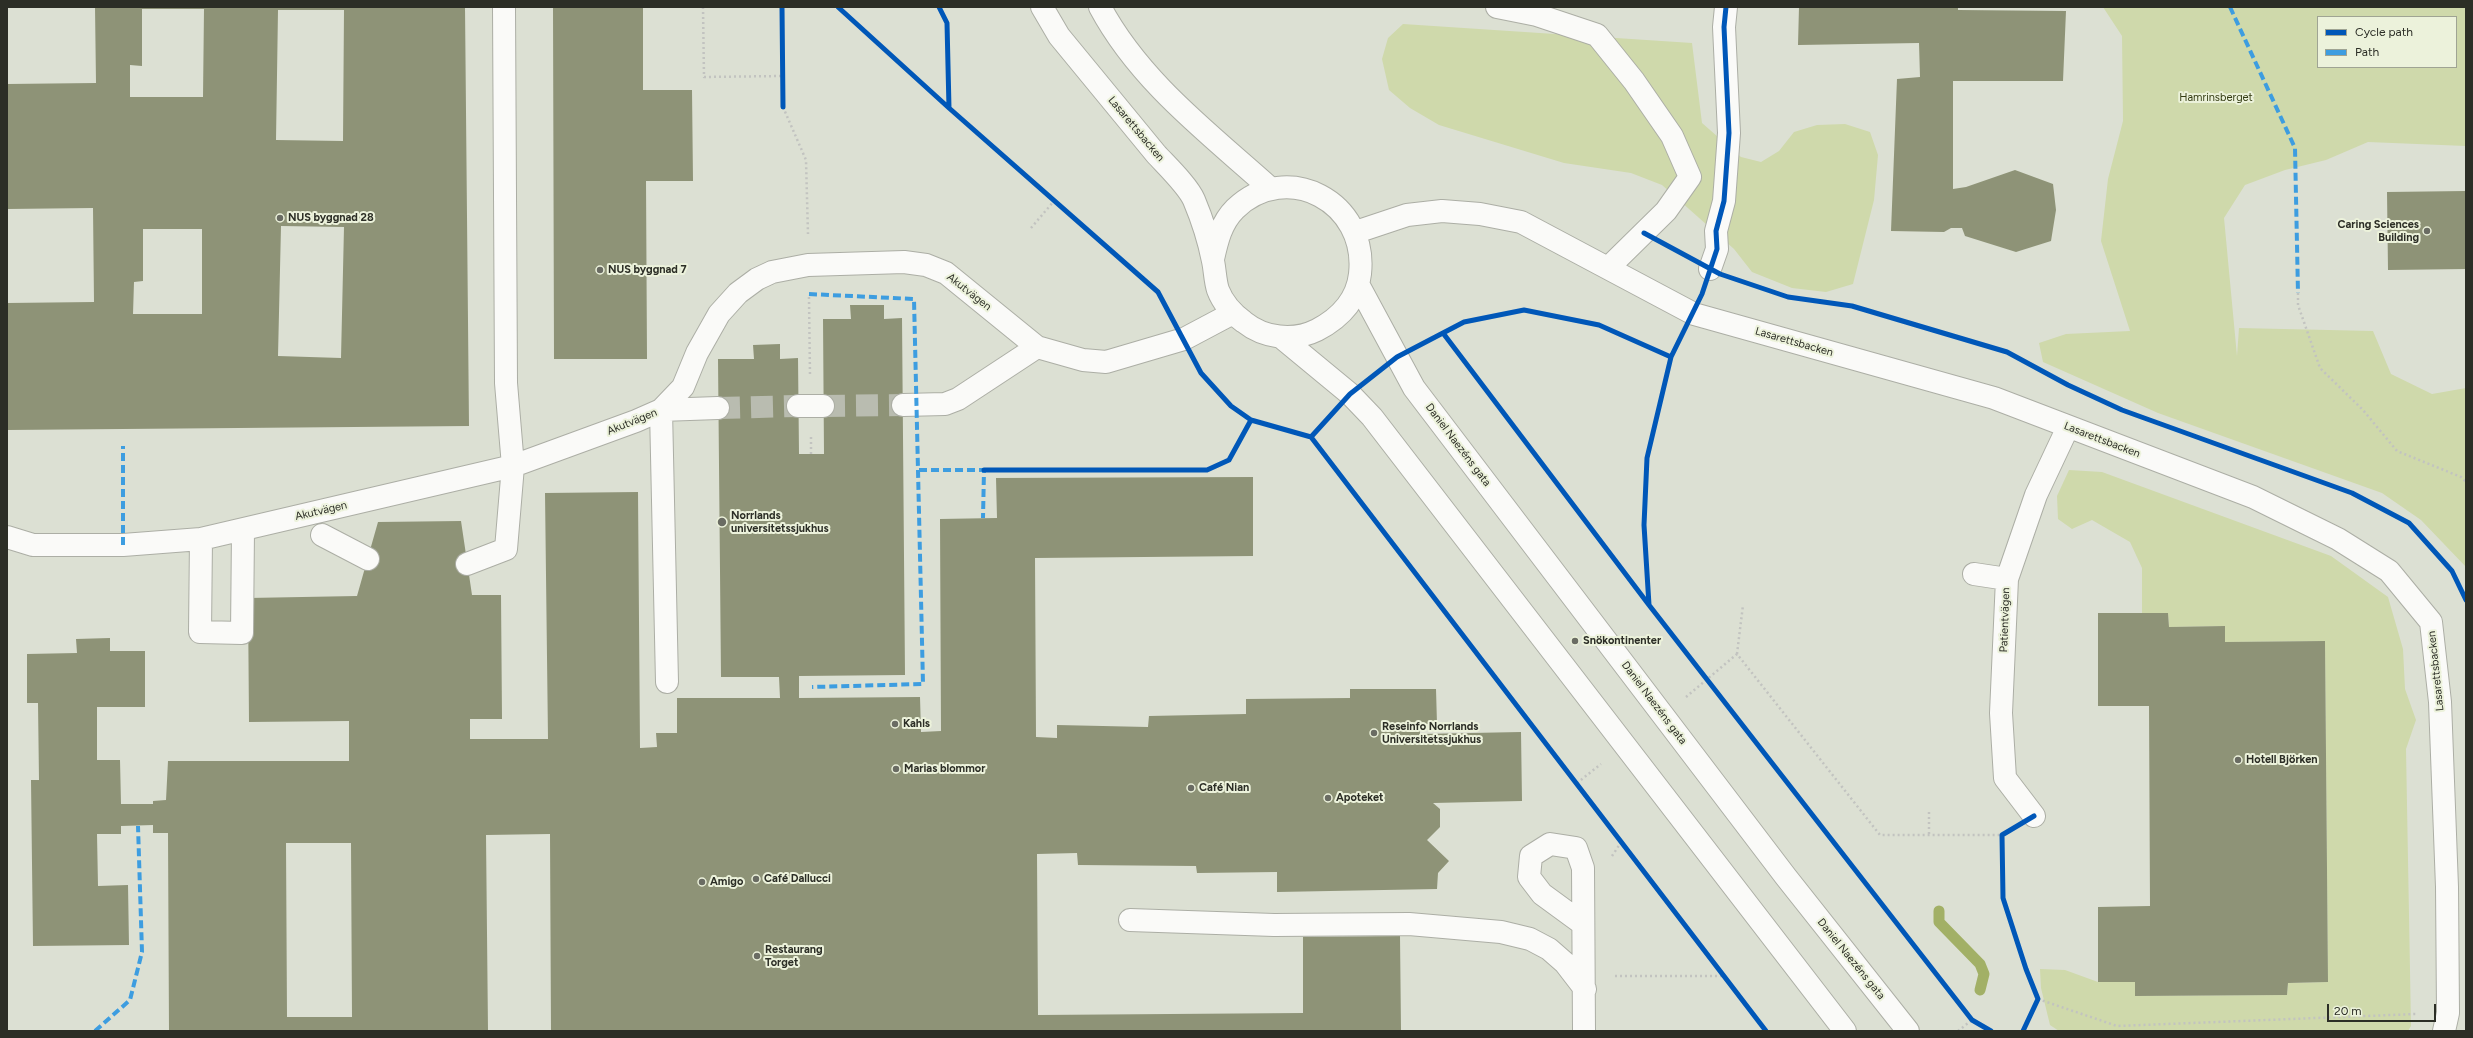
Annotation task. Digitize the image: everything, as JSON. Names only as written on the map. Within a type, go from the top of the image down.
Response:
[{"type":"street","points":[[467,564],[506,549],[513,466],[506,384],[504,7]]},
{"type":"street","name":"Lasarettsbacken","points":[[1042,7],[1059,36],[1193,198],[1213,260],[1218,291],[1232,313],[1254,329],[1281,337],[1308,335],[1333,322],[1348,307],[1359,286],[1362,257],[1356,232],[1344,213],[1323,196],[1294,188],[1271,190],[1251,197],[1234,210],[1221,229],[1213,260]]},
{"type":"street","points":[[1100,7],[1112,28],[1156,86],[1271,190]]},
{"type":"street","points":[[1497,7],[1537,15],[1597,35],[1634,81],[1672,136],[1687,170],[1690,177],[1666,211],[1610,267]]},
{"type":"street","points":[[1710,269],[1716,249],[1716,231],[1724,201],[1729,133],[1724,27],[1726,7]]},
{"type":"street","name":"Lasarettsbacken","points":[[1356,232],[1407,215],[1442,211],[1480,214],[1521,222],[1610,267],[1694,314],[1994,398],[2253,498],[2338,539],[2389,571],[2431,622],[2440,702],[2446,880],[2448,1013],[2444,1031]]},
{"type":"street","name":"Akutvägen","points":[[7,537],[40,545],[123,545],[201,540],[513,466],[636,421],[661,410],[683,387],[697,353],[719,314],[738,293],[757,278],[772,272],[808,265],[904,262],[926,265],[946,273],[1037,347],[1083,360],[1106,362],[1184,339],[1232,313]]},
{"type":"street","name":"Daniel Naezéns gata","points":[[1359,286],[1414,388],[1786,877],[1908,1031]]},
{"type":"street","points":[[1281,337],[1350,394],[1372,417],[1845,1031]]},
{"type":"street","points":[[903,405],[946,404],[958,399],[1037,347]]},
{"type":"street","points":[[798,406],[823,406]]},
{"type":"street","points":[[666,682],[661,410],[718,408]]},
{"type":"street","name":"Patientvägen","points":[[2034,816],[2005,778],[2001,713],[2007,579],[2036,495],[2068,427]]},
{"type":"street","points":[[201,540],[200,632],[242,633],[243,531]]},
{"type":"street","points":[[322,535],[368,559]]},
{"type":"street","points":[[1974,574],[2007,579]]},
{"type":"street","points":[[1130,920],[1274,925],[1409,924],[1501,932],[1530,939],[1549,950],[1565,963],[1585,989]]},
{"type":"street","points":[[1583,924],[1585,989],[1584,1031]]},
{"type":"path","points":[[703,7],[704,77],[782,76]]},
{"type":"path","points":[[782,68],[783,84]]},
{"type":"path","points":[[783,99],[783,107]]},
{"type":"path","points":[[1048,196],[1060,206]]},
{"type":"path","points":[[1032,228],[1054,201]]},
{"type":"path","points":[[2298,293],[2298,305],[2320,368],[2363,410],[2397,451],[2461,477],[2466,482]]},
{"type":"path","points":[[1707,680],[1737,654],[1743,605]]},
{"type":"path","points":[[1737,654],[1880,835],[2002,835],[2034,816]]},
{"type":"path","points":[[1702,673],[1712,686]]},
{"type":"path","points":[[1572,776],[1581,788]]},
{"type":"path","points":[[1929,812],[1929,835]]},
{"type":"path","points":[[1617,835],[1627,847]]},
{"type":"path","points":[[2002,835],[2002,843]]},
{"type":"path","points":[[1720,970],[1729,982]]},
{"type":"path","points":[[1609,976],[1724,976]]},
{"type":"path","points":[[2035,1006],[2038,999],[2036,993]]},
{"type":"path","points":[[2038,999],[2117,1026],[2413,1014]]},
{"type":"path","points":[[1967,1014],[1978,1024]]},
{"type":"path","points":[[1958,1031],[1972,1020]]},
{"type":"green space","name":"Hamrinsberget","points":[[2103,7],[2466,7],[2466,146],[2368,142],[2326,160],[2285,170],[2245,185],[2224,218],[2237,356],[2239,328],[2373,331],[2391,374],[2432,394],[2466,388],[2466,567],[2421,520],[2382,493],[2158,413],[2043,362],[2039,343],[2066,334],[2130,331],[2101,241],[2108,179],[2123,121],[2122,36]]},
{"type":"green space","points":[[1403,24],[1692,43],[1702,123],[1741,157],[1761,162],[1779,151],[1794,132],[1817,125],[1845,124],[1870,132],[1878,155],[1874,200],[1853,284],[1826,292],[1792,288],[1752,272],[1734,249],[1662,185],[1631,173],[1564,163],[1439,125],[1410,108],[1389,90],[1382,59],[1388,38]]},
{"type":"green space","points":[[2069,470],[2102,472],[2331,556],[2388,597],[2403,649],[2405,689],[2416,720],[2406,749],[2411,1026],[2408,1031],[2059,1031],[2050,1025],[2041,988],[2040,969],[2065,970],[2098,982],[2135,982],[2136,996],[2287,995],[2288,983],[2328,982],[2325,641],[2225,642],[2225,626],[2169,627],[2168,613],[2142,613],[2142,568],[2130,542],[2092,520],[2072,529],[2058,519],[2057,496]]},
{"type":"building","name":"NUS byggnad 28","points":[[95,7],[465,7],[469,426],[7,430],[7,303],[94,302],[93,208],[7,209],[7,84],[96,83]],"holes":[[[142,9],[204,9],[203,97],[130,97],[130,65],[142,66]],[[278,10],[344,10],[343,141],[276,140]],[[281,226],[344,227],[341,358],[278,356]],[[143,229],[202,229],[202,314],[133,314],[134,282],[143,281]]]},
{"type":"building","name":"NUS byggnad 7","points":[[553,7],[643,7],[643,90],[692,90],[693,181],[646,181],[647,359],[554,359]]},
{"type":"building","points":[[1799,7],[1958,7],[1958,10],[2066,11],[2063,81],[1953,81],[1953,189],[1966,187],[2015,170],[2053,184],[2056,210],[2051,241],[2016,252],[1965,236],[1962,228],[1951,228],[1944,232],[1891,231],[1897,79],[1920,77],[1919,43],[1798,45]]},
{"type":"building","name":"Caring Sciences Building","points":[[2466,191],[2466,269],[2388,270],[2387,192]]},
{"type":"building","points":[[850,305],[884,305],[884,319],[902,318],[905,675],[799,676],[799,698],[920,697],[921,732],[941,731],[940,519],[997,518],[996,478],[1253,477],[1253,556],[1035,558],[1036,737],[1057,738],[1057,725],[1148,727],[1149,716],[1246,714],[1246,699],[1350,698],[1350,689],[1436,689],[1437,724],[1420,724],[1420,734],[1521,732],[1522,801],[1433,803],[1440,809],[1440,827],[1427,840],[1449,861],[1438,873],[1437,889],[1277,892],[1277,872],[1197,873],[1196,866],[1078,865],[1077,853],[1037,854],[1038,1015],[1303,1013],[1303,937],[1400,936],[1401,1031],[551,1031],[550,834],[486,835],[488,1031],[169,1031],[168,833],[153,833],[153,825],[121,826],[121,834],[97,834],[98,886],[128,885],[129,945],[33,946],[31,780],[39,780],[38,703],[27,703],[27,654],[77,653],[76,639],[110,638],[110,651],[145,651],[145,707],[97,707],[97,760],[120,760],[121,804],[153,804],[153,801],[166,800],[168,761],[349,761],[349,721],[249,722],[248,598],[357,596],[378,522],[461,521],[472,595],[501,595],[502,719],[470,719],[470,739],[548,739],[545,493],[638,492],[640,748],[657,747],[656,733],[677,733],[677,698],[780,698],[779,677],[721,677],[718,359],[754,359],[753,345],[780,344],[780,359],[798,358],[799,454],[824,454],[823,319],[851,319]],"holes":[[[286,843],[351,843],[352,1017],[287,1017]]]},
{"type":"building","name":"Hotell Björken","points":[[2098,613],[2168,613],[2169,627],[2225,626],[2225,642],[2325,641],[2328,982],[2288,983],[2287,995],[2135,996],[2135,982],[2098,982],[2098,907],[2150,906],[2149,706],[2098,706]]},
{"type":"waterway","points":[[1939,911],[1939,922],[1980,964],[1984,974],[1980,990]]},
{"type":"tunnel","points":[[823,406],[903,405]]},
{"type":"tunnel","points":[[718,408],[798,406]]},
{"type":"marked path","points":[[2230,7],[2295,148],[2298,293]]},
{"type":"marked path","points":[[809,294],[914,299],[923,684],[812,687]]},
{"type":"marked path","points":[[123,446],[123,545]]},
{"type":"marked path","points":[[919,470],[984,470],[983,518]]},
{"type":"marked path","points":[[95,1031],[130,1000],[142,952],[138,826]]},
{"type":"cycle path","points":[[782,7],[783,107]]},
{"type":"cycle path","points":[[838,7],[949,108],[1158,292],[1201,373],[1231,406],[1251,420],[1311,437],[1766,1031]]},
{"type":"cycle path","points":[[939,7],[947,23],[949,108]]},
{"type":"cycle path","points":[[1726,7],[1724,27],[1729,133],[1724,201],[1716,231],[1717,249],[1702,294],[1671,357],[1647,458],[1644,525],[1649,605],[1972,1020],[1991,1031]]},
{"type":"cycle path","points":[[1644,233],[1720,274],[1788,297],[1852,306],[2007,352],[2068,385],[2122,410],[2352,493],[2409,523],[2452,571],[2466,600]]},
{"type":"cycle path","points":[[1311,437],[1350,394],[1397,357],[1464,322],[1524,310],[1599,325],[1671,357]]},
{"type":"cycle path","points":[[1443,333],[1649,605]]},
{"type":"cycle path","points":[[984,470],[1207,470],[1229,460],[1251,420]]},
{"type":"cycle path","points":[[2023,1031],[2038,999],[2026,969],[2003,898],[2002,835],[2034,816]]},
{"type":"place","name":"NUS byggnad 28","points":[[280,218]]},
{"type":"place","name":"Caring Sciences Building","points":[[2427,231]]},
{"type":"place","name":"NUS byggnad 7","points":[[600,270]]},
{"type":"place","name":"Norrlands universitetssjukhus","points":[[722,522]]},
{"type":"place","name":"Snökontinenter","points":[[1575,641]]},
{"type":"place","name":"Kahls","points":[[895,724]]},
{"type":"place","name":"Reseinfo Norrlands Universitetssjukhus","points":[[1374,733]]},
{"type":"place","name":"Hotell Björken","points":[[2238,760]]},
{"type":"place","name":"Marias blommor","points":[[896,769]]},
{"type":"place","name":"Café Nian","points":[[1191,788]]},
{"type":"place","name":"Apoteket","points":[[1328,798]]},
{"type":"place","name":"Café Dallucci","points":[[756,879]]},
{"type":"place","name":"Amigo","points":[[702,882]]},
{"type":"place","name":"Restaurang Torget","points":[[757,956]]}]
